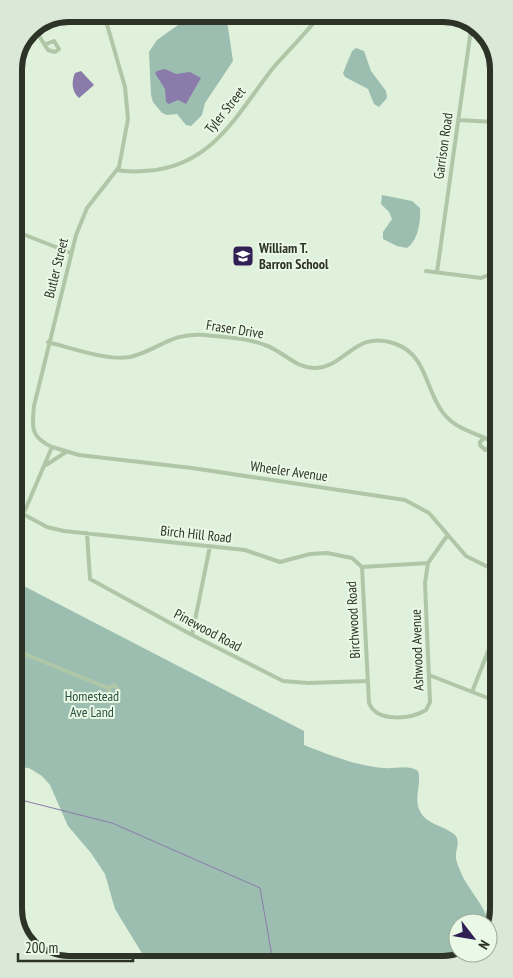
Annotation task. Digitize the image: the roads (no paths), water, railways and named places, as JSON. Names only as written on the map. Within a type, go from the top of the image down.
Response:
[{"type":"street","name":"Butler Street","points":[[52,447],[38,440],[33,425],[36,393],[48,342],[83,214],[103,186],[118,170],[127,130],[128,103],[106,22]]},
{"type":"street","name":"Tyler Street","points":[[118,170],[142,171],[176,166],[192,159],[207,148],[226,130],[273,69],[313,23]]},
{"type":"street","name":"Garrison Road","points":[[436,272],[471,31]]},
{"type":"street","points":[[38,34],[46,44]]},
{"type":"street","points":[[458,120],[490,122]]},
{"type":"street","points":[[23,234],[71,253]]},
{"type":"street","points":[[426,271],[484,278],[490,275]]},
{"type":"street","name":"Fraser Drive","points":[[48,342],[119,358],[136,355],[179,337],[206,335],[264,344],[299,365],[312,368],[330,364],[352,348],[365,343],[377,341],[391,343],[407,350],[420,363],[439,405],[449,418],[458,426],[486,438],[490,431]]},
{"type":"street","points":[[23,514],[52,447]]},
{"type":"street","name":"Wheeler Avenue","points":[[52,447],[66,452],[141,464],[192,468],[400,499],[425,510],[466,556],[490,568]]},
{"type":"street","points":[[44,466],[55,457],[66,452]]},
{"type":"street","name":"Birch Hill Road","points":[[23,514],[51,528],[251,551],[280,562],[319,554],[349,556],[356,559],[362,567]]},
{"type":"street","name":"Pinewood Road","points":[[87,533],[90,579],[192,635],[283,680],[308,683],[367,681]]},
{"type":"street","points":[[428,563],[433,559],[447,536]]},
{"type":"street","points":[[192,635],[210,546]]},
{"type":"street","name":"Birchwood Road","points":[[373,710],[368,698],[362,567],[428,563]]},
{"type":"street","name":"Ashwood Avenue","points":[[373,710],[381,715],[398,716],[422,712],[430,702],[426,589],[428,563]]},
{"type":"street","points":[[472,692],[490,650]]},
{"type":"street","points":[[22,653],[108,688]]},
{"type":"street","points":[[429,675],[490,699]]},
{"type":"waterway","points":[[22,800],[112,823],[260,888],[272,956]]},
{"type":"place","name":"William T. Barron School","points":[[243,256]]},
{"type":"park label","name":"Homestead Ave Land","points":[[92,704]]}]
